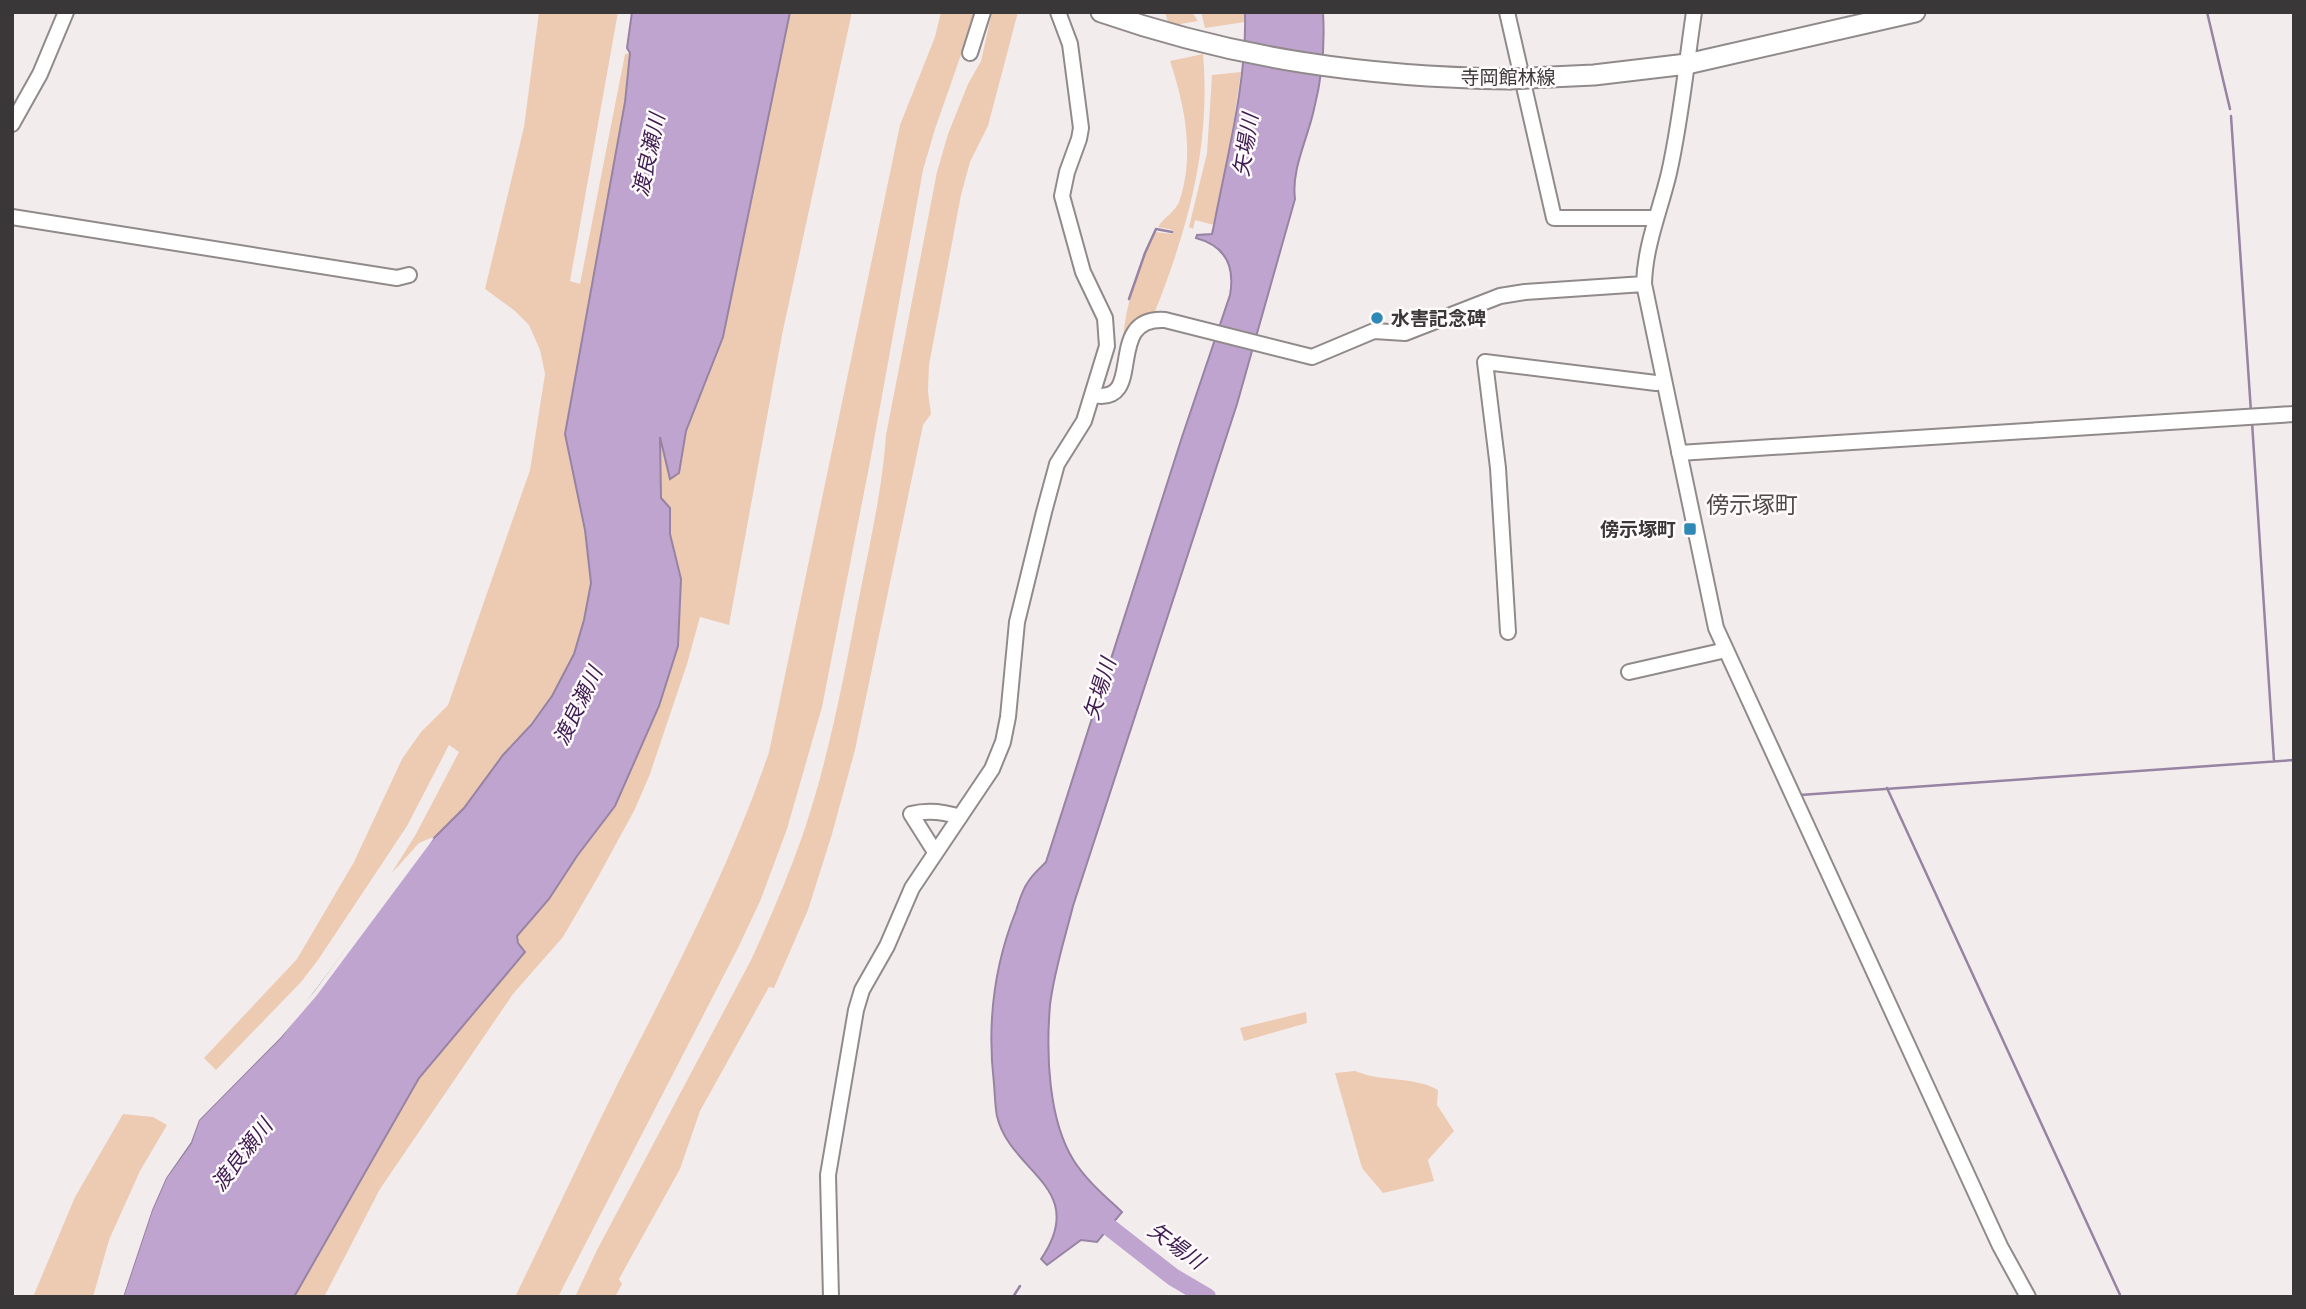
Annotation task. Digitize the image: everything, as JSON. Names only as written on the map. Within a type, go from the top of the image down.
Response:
[{"type":"main road","name":"寺岡館林線","points":[[1101,12],[1192,41],[1290,62],[1363,72],[1509,79],[1606,74],[1687,64],[1915,12]]},
{"type":"street","points":[[12,124],[40,74],[66,12]]},
{"type":"street","points":[[970,53],[983,12]]},
{"type":"street","points":[[831,1297],[828,1175],[856,1010],[862,990],[887,946],[912,888],[992,769],[1003,742],[1009,717],[1017,622],[1056,464],[1084,421],[1107,346],[1105,318],[1083,272],[1064,205],[1064,184],[1081,128],[1070,44],[1058,12]]},
{"type":"street","points":[[1507,12],[1553,218],[1656,218]]},
{"type":"street","points":[[1694,12],[1677,136],[1647,250],[1644,284],[1714,620],[2000,1246],[2028,1297]]},
{"type":"street","points":[[12,217],[397,278],[409,275]]},
{"type":"street","points":[[1093,395],[1109,395],[1121,385],[1130,337],[1149,320],[1165,320],[1306,358],[1319,356],[1374,331],[1405,333],[1500,296],[1644,284]]},
{"type":"street","points":[[1508,632],[1497,468],[1485,362],[1664,382]]},
{"type":"street","points":[[1679,453],[2294,414]]},
{"type":"street","points":[[1629,672],[1726,650]]},
{"type":"street","points":[[935,852],[911,814],[923,811],[960,817]]},
{"type":"shaded area","points":[[539,12],[618,12],[570,281],[580,284],[625,54],[630,53],[625,102],[565,434],[585,530],[591,583],[574,654],[552,696],[464,808],[438,835],[419,843],[391,874],[416,834],[459,752],[449,745],[407,826],[318,960],[301,982],[216,1070],[204,1058],[297,959],[354,862],[402,759],[421,732],[448,705],[530,470],[545,374],[540,350],[529,325],[485,289],[524,127]]},
{"type":"shaded area","points":[[790,12],[852,12],[782,335],[729,625],[700,617],[650,774],[635,809],[563,937],[513,994],[380,1189],[324,1297],[294,1297],[419,1078],[525,952],[518,943],[517,936],[549,899],[615,806],[659,706],[681,579],[670,534],[670,508],[661,498],[659,432],[670,479],[679,473],[686,431],[723,336]]},
{"type":"shaded area","points":[[941,12],[976,12],[923,170],[822,707],[787,829],[761,899],[739,946],[558,1297],[515,1297],[700,919],[737,837],[769,752],[900,125],[935,37]]},
{"type":"shaded area","points":[[992,12],[1018,12],[988,126],[970,162],[961,195],[929,365],[928,392],[931,414],[923,425],[855,750],[808,910],[774,988],[769,987],[700,1111],[680,1169],[619,1279],[622,1284],[615,1297],[575,1297],[597,1250],[751,960],[802,837],[827,750],[847,662],[878,498],[886,435],[937,172],[948,134],[968,84],[981,61]]},
{"type":"shaded area","points":[[1165,12],[1192,12],[1198,21],[1169,26]]},
{"type":"shaded area","points":[[1201,12],[1245,12],[1245,22],[1205,28]]},
{"type":"shaded area","points":[[1203,54],[1204,121],[1187,219],[1154,314],[1135,322],[1123,339],[1130,297],[1144,258],[1155,232],[1172,234],[1173,230],[1158,227],[1177,206],[1184,185],[1187,149],[1184,113],[1170,61]]},
{"type":"shaded area","points":[[1241,72],[1214,225],[1195,220],[1193,229],[1189,227],[1207,153],[1212,75]]},
{"type":"shaded area","points":[[1306,1012],[1307,1023],[1244,1041],[1240,1028]]},
{"type":"shaded area","points":[[1355,1071],[1375,1077],[1418,1083],[1438,1090],[1437,1105],[1454,1131],[1428,1160],[1434,1181],[1383,1193],[1362,1168],[1335,1073]]},
{"type":"shaded area","points":[[123,1114],[153,1117],[167,1125],[140,1171],[109,1240],[93,1297],[33,1297],[75,1197]]},
{"type":"water","name":"渡良瀬川","points":[[632,12],[790,12],[723,337],[686,431],[679,473],[670,479],[660,437],[661,498],[670,508],[670,534],[681,579],[678,646],[659,706],[615,806],[549,899],[517,936],[518,943],[525,952],[419,1078],[294,1297],[123,1297],[152,1210],[166,1178],[191,1143],[199,1120],[281,1037],[422,850],[464,808],[503,755],[531,725],[552,696],[574,654],[591,583],[585,530],[565,434],[625,102],[630,53],[627,48]]},
{"type":"water","points":[[1245,12],[1323,12],[1319,85],[1295,176],[1295,199],[1237,404],[1073,906],[1052,992],[1049,1065],[1059,1126],[1065,1144],[1079,1168],[1122,1212],[1097,1242],[1081,1240],[1047,1265],[1041,1259],[1054,1235],[1057,1214],[1052,1197],[1005,1136],[996,1112],[991,1040],[997,975],[1022,892],[1046,862],[1230,295],[1231,275],[1226,259],[1215,246],[1196,238],[1197,235],[1212,234],[1214,225],[1243,66]]},
{"type":"pier","points":[[434,838],[317,995],[281,1037],[199,1120],[191,1142],[166,1178],[152,1210],[123,1297],[120,1297],[149,1209],[163,1177],[188,1141],[196,1118],[278,1035],[314,992],[420,848],[427,840]]},
{"type":"waterway","points":[[2207,12],[2230,109]]},
{"type":"waterway","points":[[2231,116],[2251,412]]},
{"type":"waterway","points":[[1129,299],[1156,229],[1172,232]]},
{"type":"waterway","points":[[2252,422],[2274,761]]},
{"type":"waterway","points":[[1799,793],[2294,760]]},
{"type":"waterway","points":[[1887,788],[2121,1297]]},
{"type":"waterway","name":"矢場川","points":[[1091,1213],[1173,1277],[1207,1297]]},
{"type":"waterway","points":[[1013,1297],[1020,1286]]},
{"type":"place","name":"水害記念碑","points":[[1377,318]]},
{"type":"place","name":"傍示塚町","points":[[1690,529]]},
{"type":"district","name":"傍示塚町","points":[[1752,505]]}]
